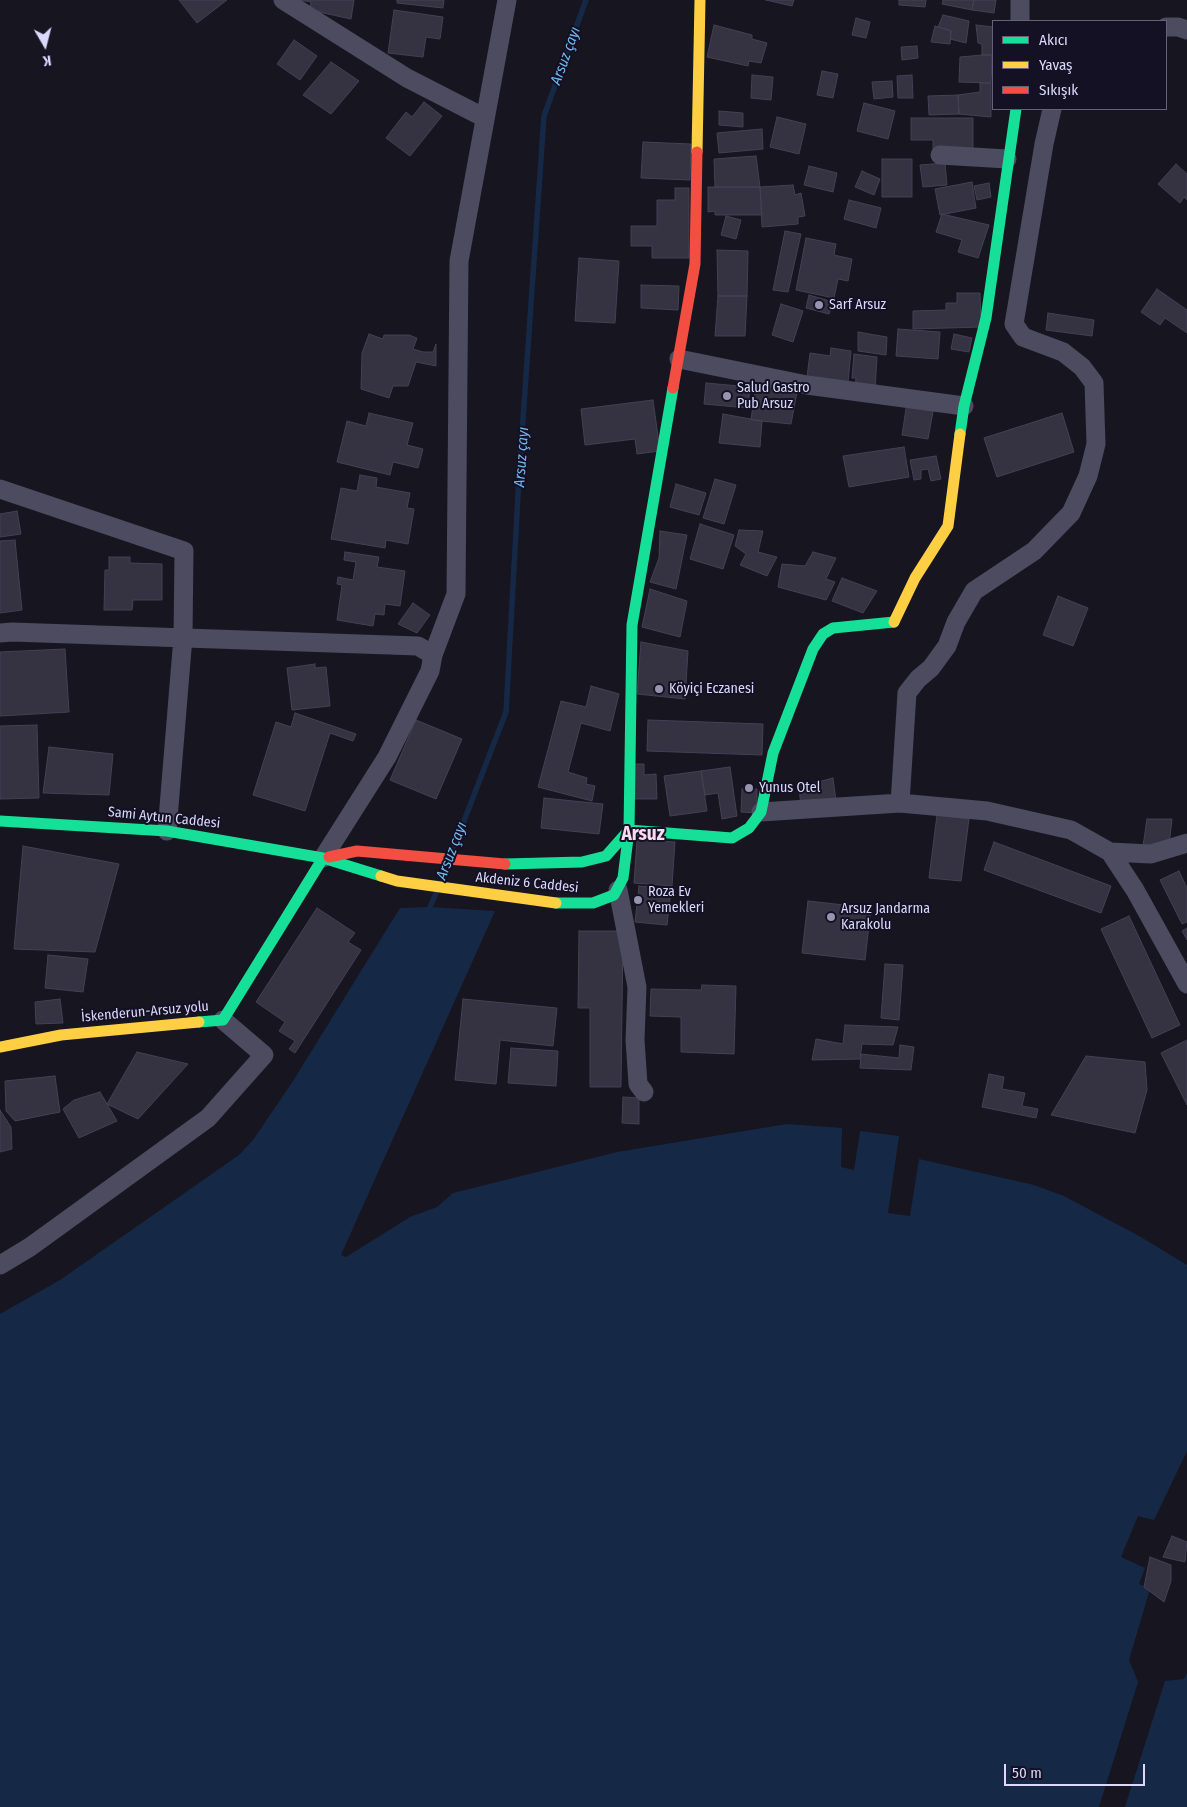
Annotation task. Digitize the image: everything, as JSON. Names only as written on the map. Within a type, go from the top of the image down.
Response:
[{"type":"street","points":[[283,0],[407,78],[485,118]]},
{"type":"street","points":[[323,858],[388,757],[430,671],[432,655],[456,594],[459,261],[507,0]]},
{"type":"street","points":[[644,1092],[638,1084],[635,1040],[636,986],[618,890],[623,878],[629,830],[632,625],[695,264],[700,0]]},
{"type":"street","points":[[1020,0],[1020,20]]},
{"type":"street","points":[[1167,28],[1178,27],[1187,30]]},
{"type":"street","points":[[629,830],[732,838],[749,828],[760,812],[774,753],[813,649],[823,634],[833,628],[894,623],[915,578],[948,526],[964,406],[986,318],[1007,159],[1016,110]]},
{"type":"street","points":[[900,803],[907,693],[947,646],[956,622],[974,591],[1034,551],[1071,512],[1088,476],[1096,444],[1094,383],[1082,367],[1063,352],[1023,337],[1014,324],[1044,144],[1052,110]]},
{"type":"street","points":[[940,155],[1007,159]]},
{"type":"street","points":[[679,359],[807,384],[964,406]]},
{"type":"street","points":[[0,489],[184,551],[182,637],[167,831]]},
{"type":"street","points":[[0,633],[182,637],[418,646],[432,655]]},
{"type":"street","points":[[760,812],[900,803],[987,811],[1071,830],[1110,852],[1151,854],[1187,843]]},
{"type":"street","name":"Sami Aytun Caddesi","points":[[0,821],[167,831],[258,845],[323,858]]},
{"type":"street","name":"Akdeniz 6 Caddesi","points":[[323,858],[357,851],[488,863],[535,865],[595,860],[606,856],[629,830]]},
{"type":"street","points":[[1110,852],[1134,890],[1187,984]]},
{"type":"street","name":"Akdeniz 6 Caddesi","points":[[323,858],[398,881],[559,903],[594,903],[604,901],[618,890]]},
{"type":"street","name":"İskenderun-Arsuz yolu","points":[[0,1047],[61,1035],[222,1020],[323,858]]},
{"type":"street","points":[[0,1265],[30,1247],[208,1118],[264,1055],[222,1020]]},
{"type":"water","points":[[430,907],[495,911],[341,1255],[346,1257],[410,1217],[437,1207],[453,1193],[617,1152],[787,1124],[842,1128],[841,1167],[854,1170],[860,1131],[899,1136],[888,1213],[910,1216],[919,1159],[1034,1185],[1064,1196],[1141,1237],[1187,1265],[1187,1451],[1154,1520],[1138,1516],[1121,1557],[1145,1568],[1139,1584],[1150,1589],[1129,1660],[1138,1682],[1099,1807],[0,1807],[0,1314],[60,1280],[239,1155],[253,1140],[293,1081],[400,908]]},
{"type":"water","points":[[1187,1673],[1187,1807],[1125,1807],[1165,1681],[1184,1679]]},
{"type":"building","points":[[179,0],[227,0],[197,23]]},
{"type":"building","points":[[300,0],[354,0],[351,19],[310,10],[311,2]]},
{"type":"building","points":[[397,0],[444,0],[443,8],[397,3]]},
{"type":"building","points":[[766,0],[794,0],[792,6]]},
{"type":"building","points":[[899,0],[926,0],[925,7],[899,5]]},
{"type":"building","points":[[943,0],[974,0],[972,10],[942,4]]},
{"type":"building","points":[[974,0],[996,0],[994,13],[972,10]]},
{"type":"building","points":[[394,10],[443,17],[440,39],[426,37],[423,57],[388,53]]},
{"type":"building","points":[[943,15],[969,21],[966,43],[950,39],[951,31],[938,27]]},
{"type":"building","points":[[856,18],[870,22],[866,38],[852,35]]},
{"type":"building","points":[[714,25],[752,35],[752,39],[767,43],[761,63],[749,61],[748,66],[707,57]]},
{"type":"building","points":[[976,25],[992,27],[992,55],[982,55],[982,44],[978,43]]},
{"type":"building","points":[[935,26],[951,31],[950,44],[931,42]]},
{"type":"building","points":[[294,40],[317,56],[300,80],[277,64]]},
{"type":"building","points":[[917,46],[918,58],[902,60],[901,47]]},
{"type":"building","points":[[992,55],[991,83],[959,82],[960,57]]},
{"type":"building","points":[[331,62],[359,81],[331,114],[303,95]]},
{"type":"building","points":[[822,71],[838,74],[833,98],[817,95]]},
{"type":"building","points":[[752,75],[773,77],[771,100],[751,98]]},
{"type":"building","points":[[912,75],[913,98],[898,98],[897,76]]},
{"type":"building","points":[[892,81],[893,97],[874,99],[872,82]]},
{"type":"building","points":[[980,83],[991,83],[991,117],[959,114],[958,95],[980,92]]},
{"type":"building","points":[[958,95],[959,114],[929,115],[928,96]]},
{"type":"building","points":[[424,102],[442,116],[410,156],[386,138],[406,112],[412,117]]},
{"type":"building","points":[[864,103],[895,111],[888,139],[857,131]]},
{"type":"building","points":[[719,111],[743,113],[743,127],[719,125]]},
{"type":"building","points":[[777,117],[806,124],[799,154],[770,147]]},
{"type":"building","points":[[911,118],[973,118],[973,152],[933,152],[933,140],[911,140]]},
{"type":"building","points":[[762,129],[763,149],[719,153],[717,133]]},
{"type":"building","points":[[643,142],[691,144],[690,180],[641,178]]},
{"type":"building","points":[[756,156],[760,187],[715,187],[714,159]]},
{"type":"building","points":[[882,159],[912,159],[912,197],[882,197]]},
{"type":"building","points":[[945,163],[947,185],[923,187],[920,165]]},
{"type":"building","points":[[1176,164],[1187,174],[1187,200],[1184,197],[1180,203],[1158,184]]},
{"type":"building","points":[[809,166],[837,173],[833,192],[804,185]]},
{"type":"building","points":[[862,171],[880,179],[874,195],[855,187]]},
{"type":"building","points":[[972,182],[976,208],[940,215],[935,189]]},
{"type":"building","points":[[989,183],[991,197],[977,200],[974,186]]},
{"type":"building","points":[[793,185],[795,195],[801,193],[805,216],[798,217],[798,224],[762,227],[760,187]]},
{"type":"building","points":[[708,187],[760,187],[762,215],[715,215],[715,211],[708,212]]},
{"type":"building","points":[[675,188],[689,188],[689,258],[652,258],[652,246],[631,246],[631,226],[657,226],[657,200],[675,200]]},
{"type":"building","points":[[849,200],[881,208],[876,228],[844,219]]},
{"type":"building","points":[[942,214],[989,225],[978,258],[958,252],[962,240],[936,232]]},
{"type":"building","points":[[726,216],[741,220],[736,239],[721,235]]},
{"type":"building","points":[[785,231],[801,234],[788,292],[773,290]]},
{"type":"building","points":[[806,238],[836,244],[834,255],[852,259],[848,281],[838,279],[834,298],[796,290]]},
{"type":"building","points":[[717,250],[748,251],[747,296],[718,296]]},
{"type":"building","points":[[579,258],[619,261],[615,323],[575,321]]},
{"type":"building","points":[[641,285],[679,286],[678,310],[641,308]]},
{"type":"building","points":[[1157,289],[1187,310],[1187,333],[1165,318],[1160,325],[1141,312]]},
{"type":"building","points":[[957,293],[980,293],[981,327],[913,329],[913,311],[946,310],[946,303],[957,303]]},
{"type":"building","name":"Sarf Arsuz","points":[[809,295],[833,302],[829,314],[806,308]]},
{"type":"building","points":[[718,296],[747,296],[745,336],[715,336]]},
{"type":"building","points":[[781,304],[803,311],[793,342],[772,335]]},
{"type":"building","points":[[1048,313],[1094,320],[1092,336],[1046,330]]},
{"type":"building","points":[[898,329],[940,332],[938,359],[896,356]]},
{"type":"building","points":[[858,332],[887,337],[886,355],[858,351]]},
{"type":"building","points":[[369,334],[383,339],[384,335],[409,335],[417,338],[413,349],[423,352],[433,352],[436,344],[436,366],[416,362],[408,386],[393,386],[389,398],[361,389],[362,353]]},
{"type":"building","points":[[954,334],[972,338],[969,352],[951,349]]},
{"type":"building","points":[[831,348],[851,351],[848,382],[807,377],[810,353],[830,356]]},
{"type":"building","points":[[854,354],[877,357],[875,390],[855,388],[856,378],[852,378]]},
{"type":"building","name":"Salud Gastro Pub Arsuz","points":[[706,383],[750,387],[748,408],[704,404]]},
{"type":"building","points":[[756,383],[797,392],[791,424],[751,420]]},
{"type":"building","points":[[653,400],[660,451],[637,454],[635,439],[585,445],[581,409]]},
{"type":"building","points":[[907,402],[934,406],[928,439],[902,435]]},
{"type":"building","points":[[369,413],[413,423],[407,445],[423,449],[418,468],[393,462],[390,475],[337,462],[347,421],[366,426]]},
{"type":"building","points":[[1062,413],[1074,452],[997,477],[984,438]]},
{"type":"building","points":[[723,414],[762,421],[760,447],[719,443]]},
{"type":"building","points":[[904,447],[909,477],[849,487],[843,456]]},
{"type":"building","points":[[936,456],[941,479],[931,481],[928,469],[921,470],[921,479],[914,480],[910,460]]},
{"type":"building","points":[[360,475],[377,478],[376,487],[410,493],[407,508],[414,509],[408,544],[386,540],[385,548],[331,539],[341,488],[357,491]]},
{"type":"building","points":[[715,479],[736,485],[724,524],[703,518]]},
{"type":"building","points":[[676,484],[706,493],[699,515],[670,507]]},
{"type":"building","points":[[17,511],[21,534],[0,537],[0,514]]},
{"type":"building","points":[[700,524],[734,535],[723,569],[690,559]]},
{"type":"building","points":[[739,530],[763,531],[758,552],[777,557],[767,576],[740,565],[746,554],[735,546]]},
{"type":"building","points":[[660,531],[687,535],[676,589],[650,582],[659,558]]},
{"type":"building","points":[[15,540],[22,610],[0,613],[0,541]]},
{"type":"building","points":[[345,552],[379,557],[377,567],[405,571],[400,606],[385,604],[384,615],[375,614],[373,626],[337,620],[342,585],[337,584],[338,577],[353,580],[356,562],[344,560]]},
{"type":"building","points":[[813,552],[836,558],[826,579],[835,582],[826,600],[778,587],[782,564],[805,566]]},
{"type":"building","points":[[109,557],[130,557],[130,563],[162,564],[162,600],[133,600],[132,610],[104,610],[105,570],[109,570]]},
{"type":"building","points":[[842,578],[877,591],[863,613],[832,601]]},
{"type":"building","points":[[650,589],[687,601],[680,637],[642,627]]},
{"type":"building","points":[[1058,596],[1088,608],[1073,646],[1043,635]]},
{"type":"building","points":[[413,603],[430,615],[417,633],[398,624]]},
{"type":"building","points":[[641,642],[688,651],[685,699],[637,694]]},
{"type":"building","points":[[65,649],[69,712],[0,716],[0,652]]},
{"type":"building","points":[[315,664],[315,668],[326,667],[330,706],[292,710],[287,668]]},
{"type":"building","points":[[591,686],[619,694],[610,731],[581,723],[568,772],[587,778],[586,784],[595,786],[592,801],[538,787],[561,701],[586,707]]},
{"type":"building","points":[[295,713],[356,734],[353,741],[330,733],[305,811],[253,795],[276,722],[291,727]]},
{"type":"building","points":[[416,720],[462,739],[436,799],[390,780]]},
{"type":"building","points":[[648,720],[763,724],[762,755],[647,751]]},
{"type":"building","points":[[37,725],[39,798],[0,799],[0,726]]},
{"type":"building","points":[[49,747],[113,754],[109,795],[43,793]]},
{"type":"building","points":[[633,764],[644,764],[644,775],[656,774],[657,799],[633,799]]},
{"type":"building","points":[[730,767],[737,816],[722,819],[718,793],[705,795],[701,771]]},
{"type":"building","points":[[701,771],[707,811],[670,816],[664,776]]},
{"type":"building","points":[[833,778],[836,801],[801,807],[799,787]]},
{"type":"building","points":[[742,789],[757,789],[757,813],[741,812]]},
{"type":"building","points":[[544,798],[603,804],[599,834],[541,828]]},
{"type":"building","points":[[937,815],[969,819],[961,881],[929,878]]},
{"type":"building","points":[[1147,819],[1172,819],[1169,845],[1143,846]]},
{"type":"building","points":[[637,840],[675,842],[672,886],[634,883]]},
{"type":"building","points":[[994,842],[1111,886],[1101,913],[984,870]]},
{"type":"building","points":[[23,846],[119,864],[95,952],[14,949]]},
{"type":"building","points":[[1179,871],[1187,888],[1187,922],[1182,924],[1160,880]]},
{"type":"building","points":[[639,886],[671,889],[667,925],[635,922]]},
{"type":"building","points":[[808,901],[871,908],[865,960],[802,953]]},
{"type":"building","points":[[317,908],[355,933],[348,942],[361,950],[295,1053],[289,1049],[295,1041],[279,1031],[285,1022],[256,1002]]},
{"type":"building","points":[[1129,916],[1180,1025],[1152,1038],[1101,929]]},
{"type":"building","points":[[1187,928],[1187,940],[1182,931]]},
{"type":"building","points":[[579,931],[623,931],[621,1087],[590,1087],[590,1008],[578,1008]]},
{"type":"building","points":[[48,955],[88,959],[83,992],[45,988]]},
{"type":"building","points":[[885,964],[903,965],[899,1020],[881,1018]]},
{"type":"building","points":[[702,985],[736,986],[734,1054],[681,1052],[681,1017],[650,1016],[651,989],[701,990]]},
{"type":"building","points":[[60,999],[63,1023],[36,1024],[35,1002]]},
{"type":"building","points":[[463,999],[557,1008],[553,1046],[500,1040],[496,1084],[455,1080]]},
{"type":"building","points":[[845,1025],[898,1027],[893,1045],[862,1044],[860,1059],[812,1060],[816,1039],[843,1044]]},
{"type":"building","points":[[1187,1040],[1187,1105],[1161,1053]]},
{"type":"building","points":[[900,1045],[914,1047],[911,1070],[860,1068],[861,1054],[899,1058]]},
{"type":"building","points":[[511,1048],[558,1051],[556,1086],[508,1083]]},
{"type":"building","points":[[137,1052],[188,1064],[138,1119],[107,1104]]},
{"type":"building","points":[[1086,1056],[1145,1062],[1147,1090],[1135,1133],[1051,1115]]},
{"type":"building","points":[[989,1074],[1004,1077],[1002,1089],[1025,1093],[1022,1106],[1038,1109],[1036,1118],[982,1107]]},
{"type":"building","points":[[55,1076],[60,1112],[15,1121],[6,1111],[5,1081]]},
{"type":"building","points":[[100,1092],[117,1121],[79,1138],[63,1109],[74,1100]]},
{"type":"building","points":[[623,1097],[639,1098],[639,1124],[622,1123]]},
{"type":"building","points":[[0,1110],[11,1127],[12,1149],[0,1152]]},
{"type":"building","points":[[1172,1536],[1187,1542],[1185,1562],[1163,1557]]},
{"type":"building","points":[[1150,1557],[1171,1565],[1171,1581],[1164,1602],[1144,1587]]},
{"type":"waterway","name":"Arsuz çayı","points":[[452,852],[506,712],[519,477],[544,116],[586,0]]},
{"type":"waterway","name":"Arsuz çayı","points":[[430,907],[436,893]]},
{"type":"traffic: fast","points":[[960,434],[964,406],[986,318],[1016,110]]},
{"type":"traffic: fast","points":[[556,903],[593,903],[614,895],[623,878],[629,830],[632,625],[673,388]]},
{"type":"traffic: fast","points":[[629,830],[732,838],[749,828],[761,812],[773,753],[813,649],[823,634],[833,628],[894,622]]},
{"type":"traffic: fast","points":[[0,821],[167,831],[323,858],[381,876]]},
{"type":"traffic: fast","points":[[505,864],[582,862],[606,856],[629,830]]},
{"type":"traffic: fast","points":[[199,1022],[223,1020],[323,858]]},
{"type":"traffic: slow","points":[[697,152],[700,0]]},
{"type":"traffic: slow","points":[[894,622],[915,578],[948,526],[960,434]]},
{"type":"traffic: slow","points":[[381,876],[397,881],[556,903]]},
{"type":"traffic: slow","points":[[0,1047],[61,1035],[199,1022]]},
{"type":"traffic: jam","points":[[673,388],[695,264],[697,152]]},
{"type":"traffic: jam","points":[[329,857],[357,851],[505,864]]},
{"type":"place","name":"Sarf Arsuz","points":[[819,305]]},
{"type":"place","name":"Salud Gastro Pub Arsuz","points":[[727,396]]},
{"type":"place","name":"Köyiçi Eczanesi","points":[[659,689]]},
{"type":"place","name":"Yunus Otel","points":[[749,788]]},
{"type":"place","name":"Roza Ev Yemekleri","points":[[638,900]]},
{"type":"place","name":"Arsuz Jandarma Karakolu","points":[[831,917]]},
{"type":"district","name":"Arsuz","points":[[643,835]]}]
